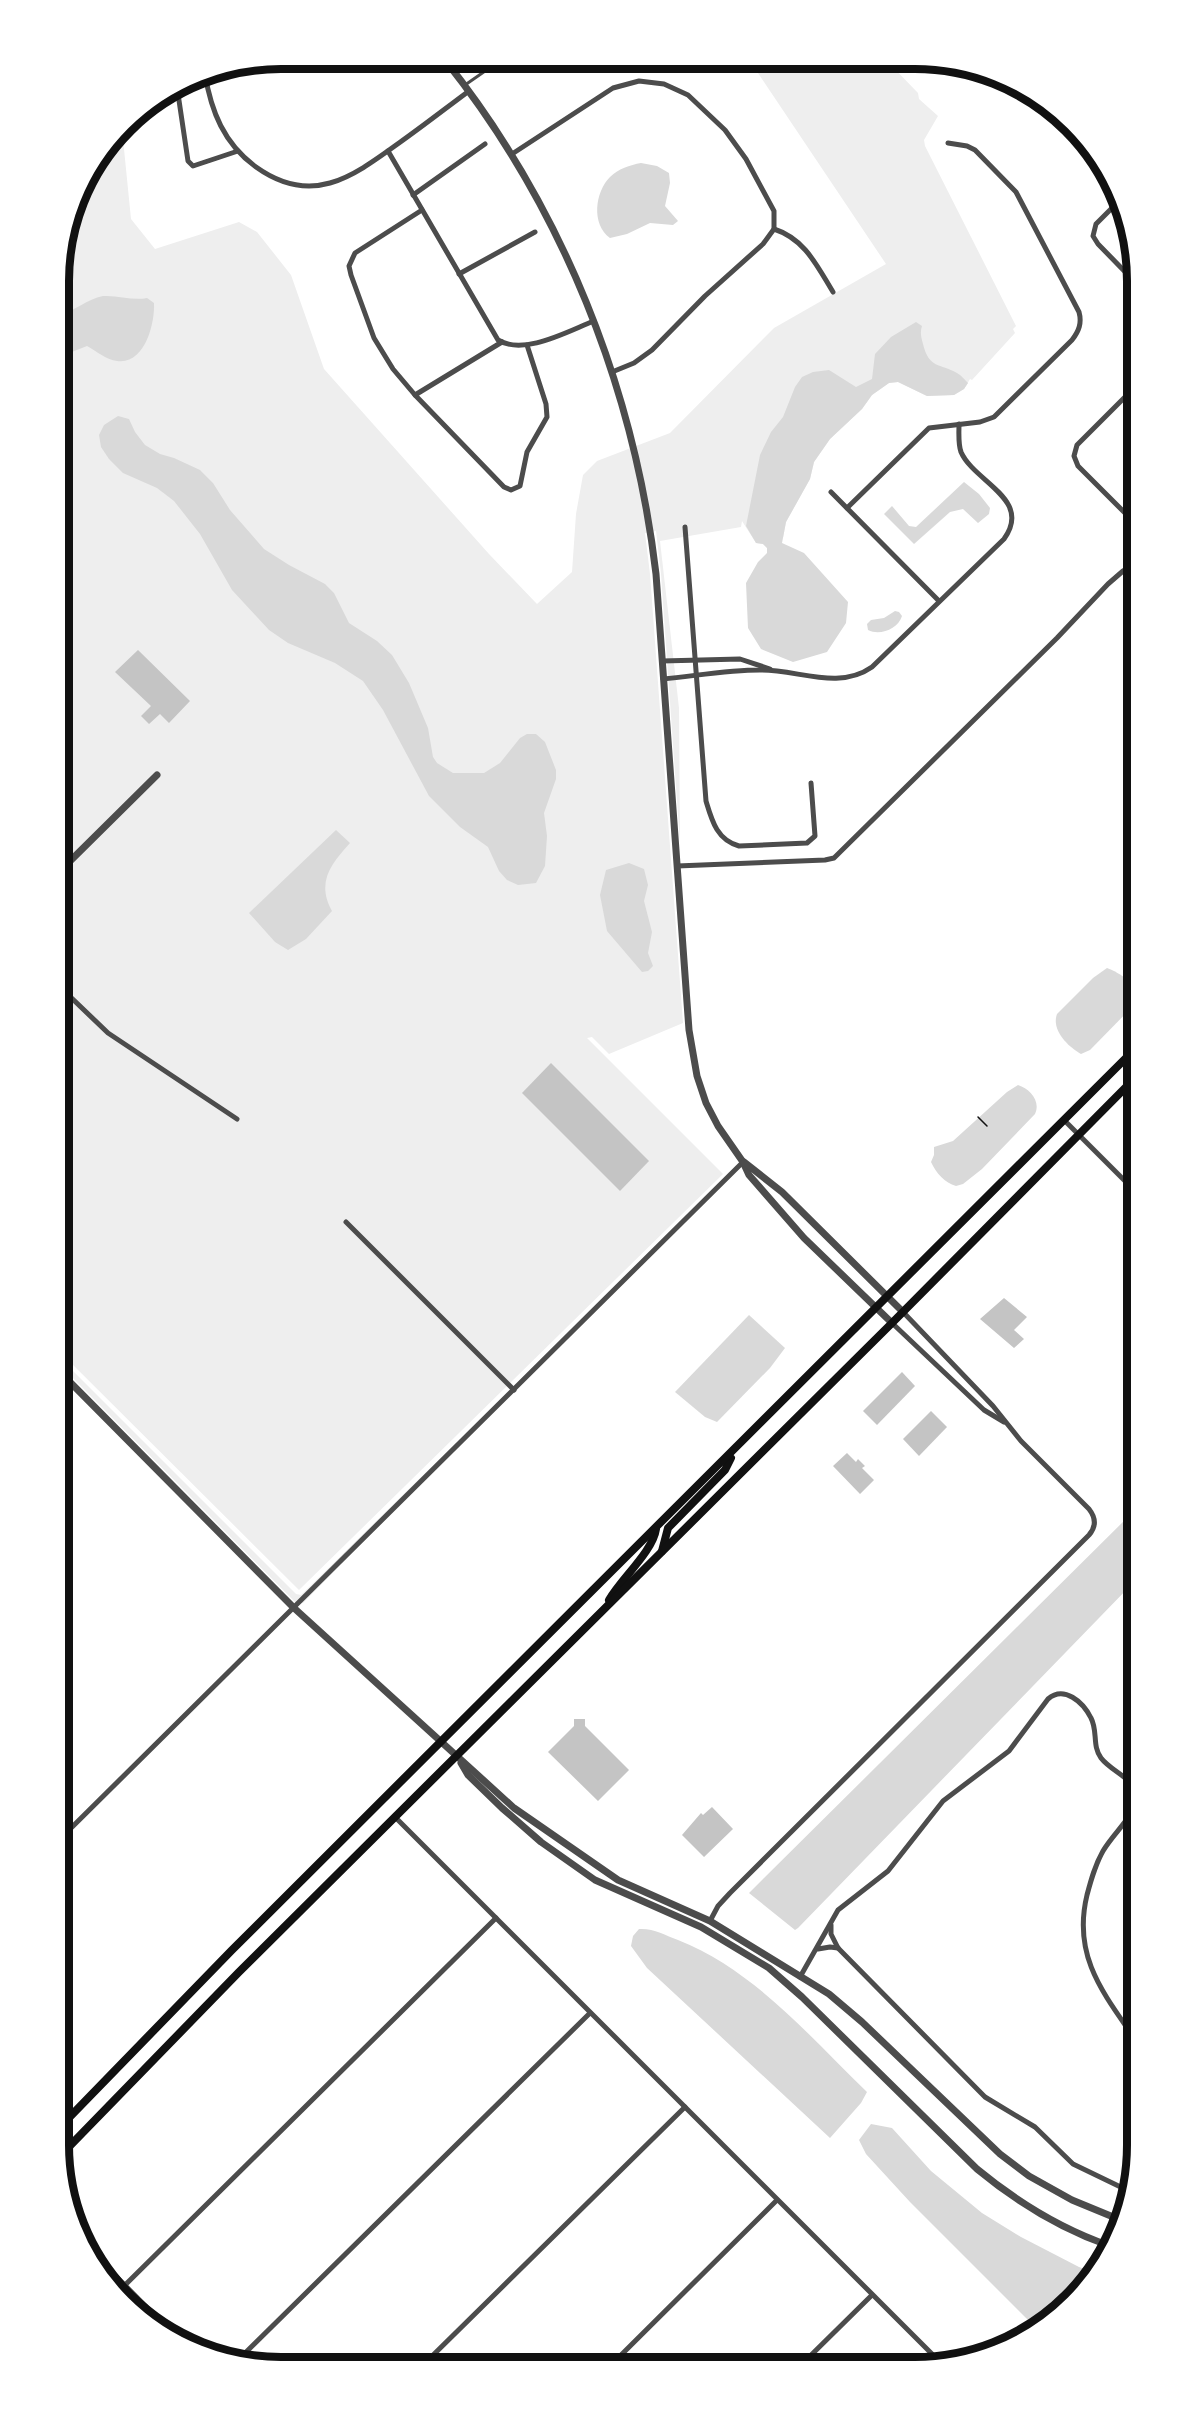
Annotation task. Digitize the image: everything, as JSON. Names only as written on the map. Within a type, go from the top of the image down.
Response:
[{"type":"main road","points":[[69,2117],[232,1950],[1127,1057]]},
{"type":"main road","points":[[69,2147],[239,1972],[1127,1086]]},
{"type":"main road","points":[[662,1552],[668,1528],[724,1470],[736,1448]]},
{"type":"main road","points":[[603,1611],[619,1583],[651,1545],[656,1529]]},
{"type":"street","points":[[452,69],[512,154],[558,237],[594,321],[612,372],[637,463],[652,543],[689,1030],[695,1069],[712,1116],[756,1185],[777,1209],[876,1309],[984,1410],[1005,1423]]},
{"type":"street","points":[[512,154],[613,88],[644,81],[664,84],[688,95],[731,138],[750,166],[774,212],[774,229],[766,241],[705,296],[652,351],[634,363],[612,372]]},
{"type":"street","points":[[207,82],[217,119],[238,151],[250,163],[272,177],[309,187],[343,180],[361,171],[467,88]]},
{"type":"street","points":[[178,95],[188,161],[193,166],[238,151]]},
{"type":"street","points":[[847,508],[922,433],[937,426],[984,421],[998,413],[1077,334],[1081,319],[1013,188],[975,150],[967,146],[948,143]]},
{"type":"street","points":[[413,195],[484,144]]},
{"type":"street","points":[[388,151],[491,330],[502,342],[515,346],[527,345],[594,321]]},
{"type":"street","points":[[1114,206],[1096,224],[1093,236],[1127,274]]},
{"type":"street","points":[[422,210],[359,250],[352,258],[349,266],[356,291],[374,338],[393,369],[504,487],[516,490],[522,483],[527,452],[547,417],[546,404],[527,345]]},
{"type":"street","points":[[774,229],[790,235],[805,248],[833,292]]},
{"type":"street","points":[[459,274],[535,232]]},
{"type":"street","points":[[415,395],[502,342]]},
{"type":"street","points":[[1127,397],[1079,442],[1074,450],[1074,456],[1078,466],[1127,515]]},
{"type":"street","points":[[662,661],[740,659],[772,669],[831,678],[852,677],[865,672],[1004,539],[1012,524],[1008,504],[962,453],[958,424]]},
{"type":"street","points":[[831,492],[939,601]]},
{"type":"street","points":[[685,527],[706,801],[712,822],[721,837],[728,843],[739,846],[807,843],[815,836],[812,783]]},
{"type":"street","points":[[677,866],[834,858],[1057,638],[1108,584],[1127,569]]},
{"type":"street","points":[[663,679],[772,669]]},
{"type":"street","points":[[69,862],[157,775]]},
{"type":"street","points":[[69,996],[108,1033],[237,1119]]},
{"type":"street","points":[[1065,1120],[1127,1183]]},
{"type":"street","points":[[710,1921],[718,1906],[730,1893],[1092,1532],[1094,1520],[1089,1509],[1021,1441],[993,1406],[903,1312],[782,1192],[743,1162]]},
{"type":"street","points":[[69,1830],[743,1162]]},
{"type":"street","points":[[346,1222],[514,1390]]},
{"type":"street","points":[[69,1381],[294,1608],[514,1808],[618,1880],[710,1921],[829,1994],[850,2010],[983,2140],[1006,2159],[1071,2200],[1114,2217]]},
{"type":"street","points":[[801,1977],[818,1949],[831,1920],[841,1907],[888,1871],[943,1801],[1009,1751],[1055,1693],[1063,1692],[1071,1695],[1089,1714],[1093,1721],[1095,1745],[1100,1757],[1127,1780]]},
{"type":"street","points":[[456,1756],[470,1778],[502,1809],[541,1842],[595,1880],[701,1927],[769,1968],[802,1997],[977,2169],[1004,2191],[1050,2219],[1103,2243]]},
{"type":"street","points":[[1127,1816],[1108,1842],[1096,1866],[1086,1902],[1083,1932],[1087,1957],[1093,1974],[1127,2027]]},
{"type":"street","points":[[395,1817],[934,2356]]},
{"type":"street","points":[[541,1842],[548,1833]]},
{"type":"street","points":[[125,2285],[496,1918]]},
{"type":"street","points":[[831,1920],[831,1934],[837,1948],[986,2097],[1035,2127],[1073,2164],[1123,2188]]},
{"type":"street","points":[[818,1949],[837,1948]]},
{"type":"street","points":[[244,2354],[590,2013]]},
{"type":"street","points":[[431,2357],[685,2108]]},
{"type":"street","points":[[619,2357],[777,2200]]},
{"type":"street","points":[[110,2270],[154,2314]]},
{"type":"street","points":[[809,2357],[872,2295]]},
{"type":"lane","points":[[467,88],[490,69]]},
{"type":"path","points":[[978,1117],[987,1126]]},
{"type":"shaded area","points":[[755,69],[895,69],[918,93],[919,99],[938,116],[924,140],[925,146],[1016,326],[1013,329],[1015,333],[972,380],[970,379],[964,389],[954,395],[927,396],[898,382],[889,383],[872,395],[862,409],[830,439],[814,462],[810,479],[786,522],[783,538],[767,548],[763,544],[756,543],[742,521],[741,527],[660,541],[679,708],[680,843],[661,574],[656,531],[645,533],[650,574],[683,1023],[609,1054],[592,1037],[587,1038],[723,1174],[299,1590],[69,1361],[69,267],[76,226],[85,200],[97,175],[123,140],[131,219],[155,249],[239,222],[257,232],[291,275],[324,369],[489,554],[537,604],[572,572],[576,514],[583,475],[597,461],[670,433],[774,328],[886,264]]},
{"type":"shaded area","points":[[641,163],[657,166],[669,173],[670,183],[665,206],[678,221],[673,225],[650,223],[627,234],[610,238],[600,225],[598,217],[598,199],[601,191],[610,177],[617,172]]},
{"type":"shaded area","points":[[103,296],[114,296],[147,298],[154,303],[150,331],[141,350],[135,356],[117,361],[87,346],[69,353],[69,311]]},
{"type":"shaded area","points":[[916,322],[922,326],[922,339],[928,358],[958,374],[968,383],[964,389],[954,395],[927,396],[898,382],[889,383],[872,395],[862,409],[830,439],[814,462],[810,479],[786,522],[782,543],[804,553],[848,602],[846,623],[827,652],[793,662],[761,649],[748,628],[746,583],[758,562],[767,553],[767,548],[763,544],[756,543],[746,526],[760,455],[771,432],[783,417],[795,387],[802,377],[813,372],[829,370],[856,387],[872,379],[875,354],[891,337]]},
{"type":"shaded area","points":[[118,416],[129,419],[145,445],[160,454],[200,470],[213,483],[230,510],[264,549],[325,584],[334,593],[349,623],[377,641],[392,655],[409,683],[428,728],[433,757],[437,763],[453,773],[484,773],[500,763],[520,738],[527,734],[536,734],[545,742],[556,770],[556,779],[544,813],[547,836],[545,866],[536,883],[518,885],[507,880],[499,871],[488,847],[460,827],[429,796],[383,710],[363,681],[335,663],[288,643],[269,630],[232,590],[200,534],[174,501],[157,488],[123,473],[109,459],[101,447],[99,435],[104,425]]},
{"type":"shaded area","points":[[964,482],[979,494],[990,508],[989,514],[978,523],[963,509],[950,512],[914,544],[884,514],[892,506],[909,526],[916,527]]},
{"type":"shaded area","points":[[895,611],[902,616],[893,628],[883,632],[868,630],[867,624],[871,620],[884,618]]},
{"type":"shaded area","points":[[336,830],[350,843],[337,858],[328,874],[325,891],[332,911],[306,939],[288,950],[275,942],[249,913]]},
{"type":"shaded area","points":[[629,863],[644,869],[648,885],[644,901],[652,932],[648,953],[653,966],[648,971],[642,972],[607,931],[600,895],[606,870]]},
{"type":"shaded area","points":[[1107,968],[1127,979],[1127,1012],[1090,1050],[1081,1054],[1062,1037],[1056,1026],[1056,1020],[1057,1014],[1093,978]]},
{"type":"shaded area","points":[[1018,1085],[1027,1089],[1033,1096],[1037,1105],[1035,1114],[982,1169],[963,1184],[952,1185],[938,1174],[931,1162],[934,1147],[953,1141],[1007,1092]]},
{"type":"shaded area","points":[[640,1262],[303,1603],[296,1603],[69,1374],[69,1367],[296,1594],[301,1595]]},
{"type":"shaded area","points":[[749,1315],[785,1348],[770,1368],[717,1422],[705,1417],[675,1392]]},
{"type":"shaded area","points":[[1127,1518],[1127,1589],[798,1928],[795,1930],[749,1893]]},
{"type":"shaded area","points":[[639,1929],[654,1931],[678,1940],[706,1953],[731,1969],[779,2006],[867,2092],[861,2103],[830,2138],[647,1968],[631,1946],[633,1936]]},
{"type":"shaded area","points":[[871,2124],[892,2128],[931,2171],[982,2213],[1021,2237],[1086,2270],[1065,2295],[1031,2323],[910,2202],[866,2154],[859,2140]]},
{"type":"building","points":[[138,650],[190,701],[169,723],[160,714],[149,724],[141,716],[151,706],[115,672]]},
{"type":"building","points":[[551,1063],[649,1161],[620,1191],[522,1093]]},
{"type":"building","points":[[1004,1298],[1027,1317],[1014,1330],[1024,1339],[1014,1348],[980,1319]]},
{"type":"building","points":[[902,1372],[915,1386],[877,1425],[863,1411]]},
{"type":"building","points":[[931,1411],[947,1427],[919,1456],[903,1439]]},
{"type":"building","points":[[847,1453],[856,1462],[858,1459],[865,1466],[862,1468],[874,1480],[860,1494],[833,1466]]},
{"type":"building","points":[[574,1719],[585,1719],[585,1726],[629,1770],[598,1801],[548,1752],[574,1726]]},
{"type":"building","points":[[712,1807],[733,1829],[704,1857],[682,1835],[701,1813],[703,1815]]}]
